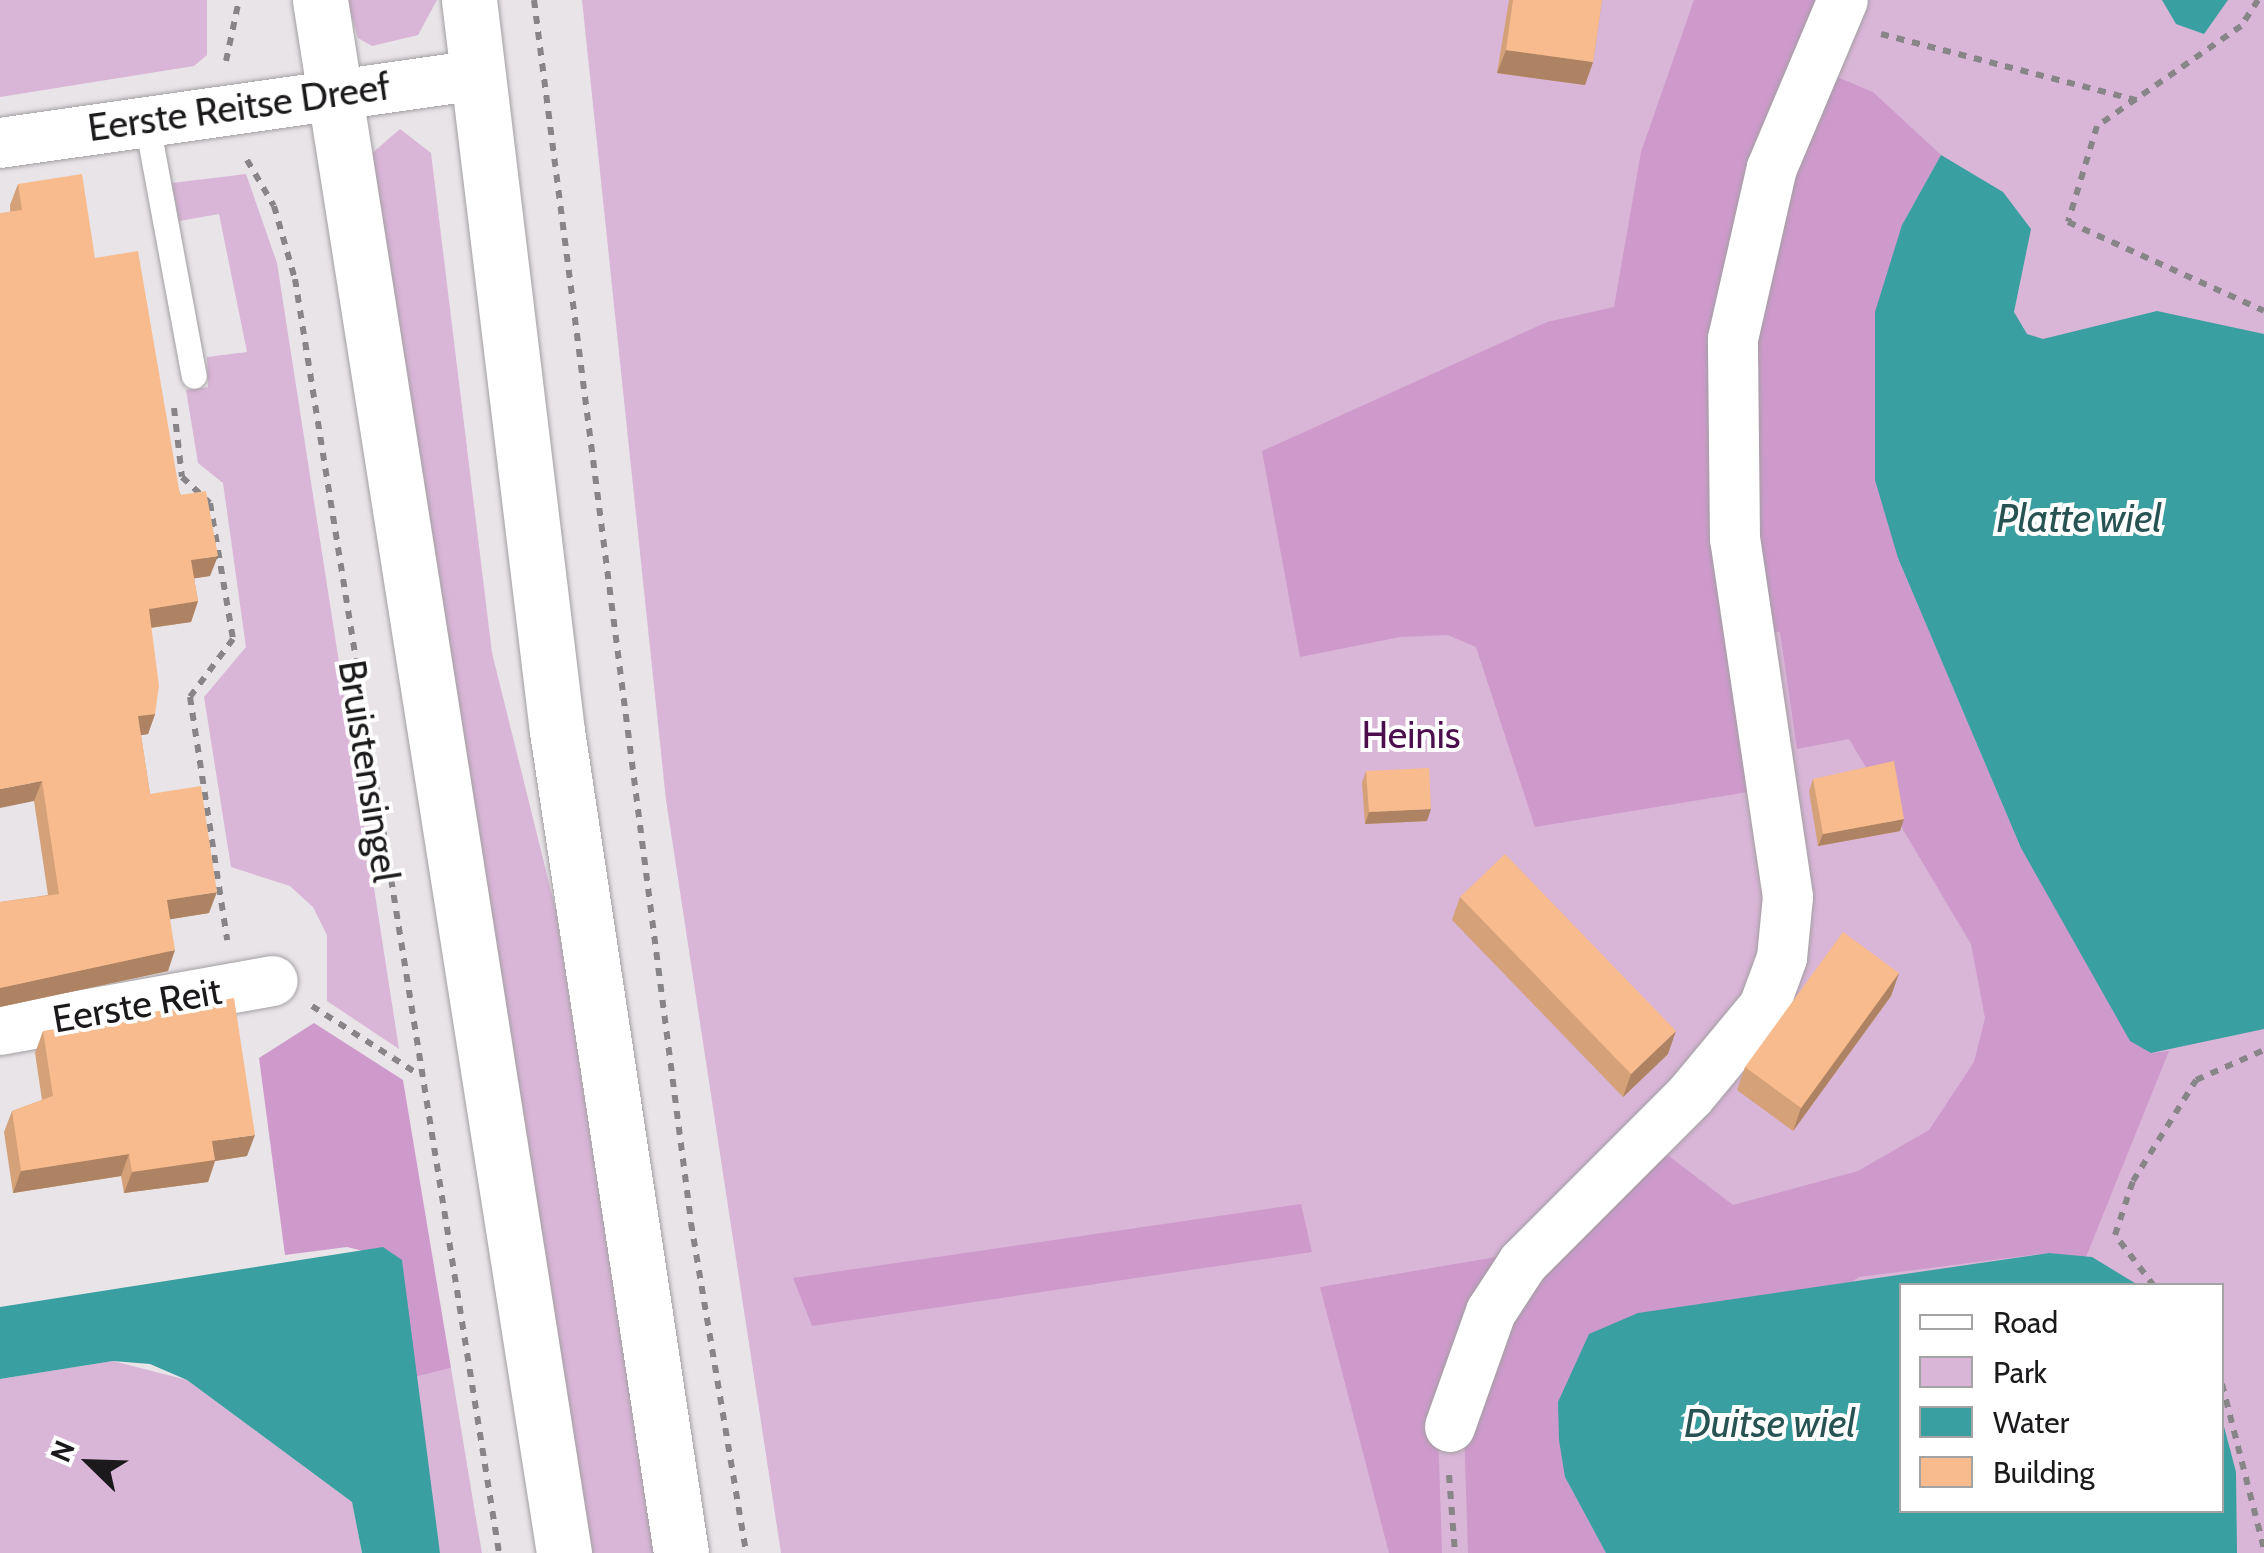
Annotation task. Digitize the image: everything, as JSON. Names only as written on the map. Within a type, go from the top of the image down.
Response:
[{"type":"main road","name":"Bruistensingel","points":[[320,0],[564,1553]]},
{"type":"main road","points":[[470,0],[557,731],[681,1553]]},
{"type":"street","points":[[1450,1427],[1479,1340],[1522,1262],[1690,1096],[1764,1007],[1782,958],[1788,897],[1735,539],[1734,339],[1772,168],[1838,10]]},
{"type":"street","name":"Eerste Reitse Dreef","points":[[0,143],[332,91],[479,75]]},
{"type":"street","name":"Eerste Reit","points":[[0,1030],[254,985]]},
{"type":"lane","points":[[146,118],[194,376]]},
{"type":"path","name":"Bruistensingel","points":[[239,0],[224,46],[236,141],[274,206],[295,279],[418,1074],[499,1553]]},
{"type":"path","points":[[534,0],[690,1223],[746,1553]]},
{"type":"path","points":[[2258,0],[2240,26],[2141,101],[2097,126],[2068,222],[2264,311]]},
{"type":"path","points":[[1838,10],[2014,75],[2141,101]]},
{"type":"path","points":[[194,376],[172,388],[182,476],[210,503],[232,640],[190,697],[254,985],[418,1074]]},
{"type":"path","points":[[156,423],[175,420]]},
{"type":"path","points":[[2152,1283],[2116,1235],[2133,1181],[2196,1080],[2264,1050]]},
{"type":"path","points":[[2224,1392],[2264,1550]]},
{"type":"path","points":[[1450,1427],[1455,1553]]},
{"type":"green space","points":[[0,0],[207,0],[207,55],[194,66],[0,97]]},
{"type":"green space","points":[[347,0],[437,0],[418,35],[372,46],[358,38]]},
{"type":"green space","name":"Heinis","points":[[582,0],[2264,0],[2264,1553],[781,1553],[666,800]]},
{"type":"green space","points":[[400,129],[431,153],[492,653],[556,911],[654,1553],[592,1553],[554,1341],[370,155]]},
{"type":"green space","points":[[246,174],[277,263],[399,1049],[327,1001],[327,935],[313,907],[290,886],[231,867],[204,697],[246,647],[223,483],[198,463],[186,390],[208,387],[207,357],[247,352],[219,214],[179,221],[172,183]]},
{"type":"green space","points":[[113,1361],[187,1380],[352,1502],[362,1553],[0,1553],[0,1379]]},
{"type":"green space","points":[[451,1368],[482,1553],[440,1553],[434,1521],[411,1378]]},
{"type":"shaded area","points":[[1694,0],[1826,0],[1733,248],[1760,790],[1535,827],[1476,647],[1448,635],[1400,637],[1300,657],[1262,451],[1547,322],[1614,307],[1641,152]]},
{"type":"shaded area","points":[[1825,72],[1873,92],[1941,155],[1902,225],[1898,558],[2021,848],[2151,1053],[2169,1051],[2086,1257],[2048,1253],[1859,1277],[1565,1477],[1606,1553],[1468,1553],[1464,1429],[1502,1318],[1661,1150],[1733,1205],[1858,1171],[1929,1130],[1974,1062],[1985,1018],[1971,944],[1849,739],[1797,749],[1780,632],[1762,632],[1747,342]]},
{"type":"shaded area","points":[[314,1023],[403,1080],[451,1368],[411,1378],[402,1261],[347,1247],[285,1255],[259,1058]]},
{"type":"shaded area","points":[[1301,1204],[1312,1252],[812,1326],[793,1278]]},
{"type":"shaded area","points":[[1508,1255],[1438,1428],[1442,1553],[1389,1553],[1320,1287]]},
{"type":"water","points":[[2162,0],[2228,0],[2204,34],[2176,24]]},
{"type":"water","name":"Platte wiel","points":[[1941,155],[2003,192],[2031,229],[2014,312],[2027,334],[2043,339],[2157,311],[2264,334],[2264,1029],[2151,1053],[2130,1041],[2021,848],[1898,558],[1875,480],[1875,312],[1902,225]]},
{"type":"water","points":[[383,1247],[402,1260],[440,1553],[362,1553],[352,1502],[187,1380],[150,1364],[113,1361],[0,1379],[0,1307]]},
{"type":"water","name":"Duitse wiel","points":[[2049,1253],[2092,1257],[2135,1283],[1899,1283],[1899,1513],[2224,1513],[2224,1427],[2236,1472],[2237,1553],[1606,1553],[1565,1477],[1558,1402],[1589,1334],[1638,1313]]},
{"type":"building","points":[[1513,0],[1602,0],[1593,62],[1506,50]]},
{"type":"building","points":[[82,174],[95,258],[138,251],[180,495],[206,491],[218,556],[191,560],[198,601],[149,609],[159,686],[155,714],[138,716],[150,794],[201,786],[217,892],[167,900],[175,950],[0,988],[0,902],[59,894],[42,781],[0,789],[0,213],[22,210],[18,184]]},
{"type":"building","points":[[1894,761],[1904,819],[1823,834],[1813,779]]},
{"type":"building","points":[[1429,768],[1431,809],[1369,812],[1366,771]]},
{"type":"building","points":[[1505,854],[1676,1031],[1631,1074],[1460,897]]},
{"type":"building","points":[[1843,932],[1899,973],[1801,1108],[1745,1067]]},
{"type":"building","points":[[234,998],[255,1135],[212,1141],[215,1160],[132,1172],[129,1154],[21,1171],[12,1111],[53,1096],[43,1031]]}]
